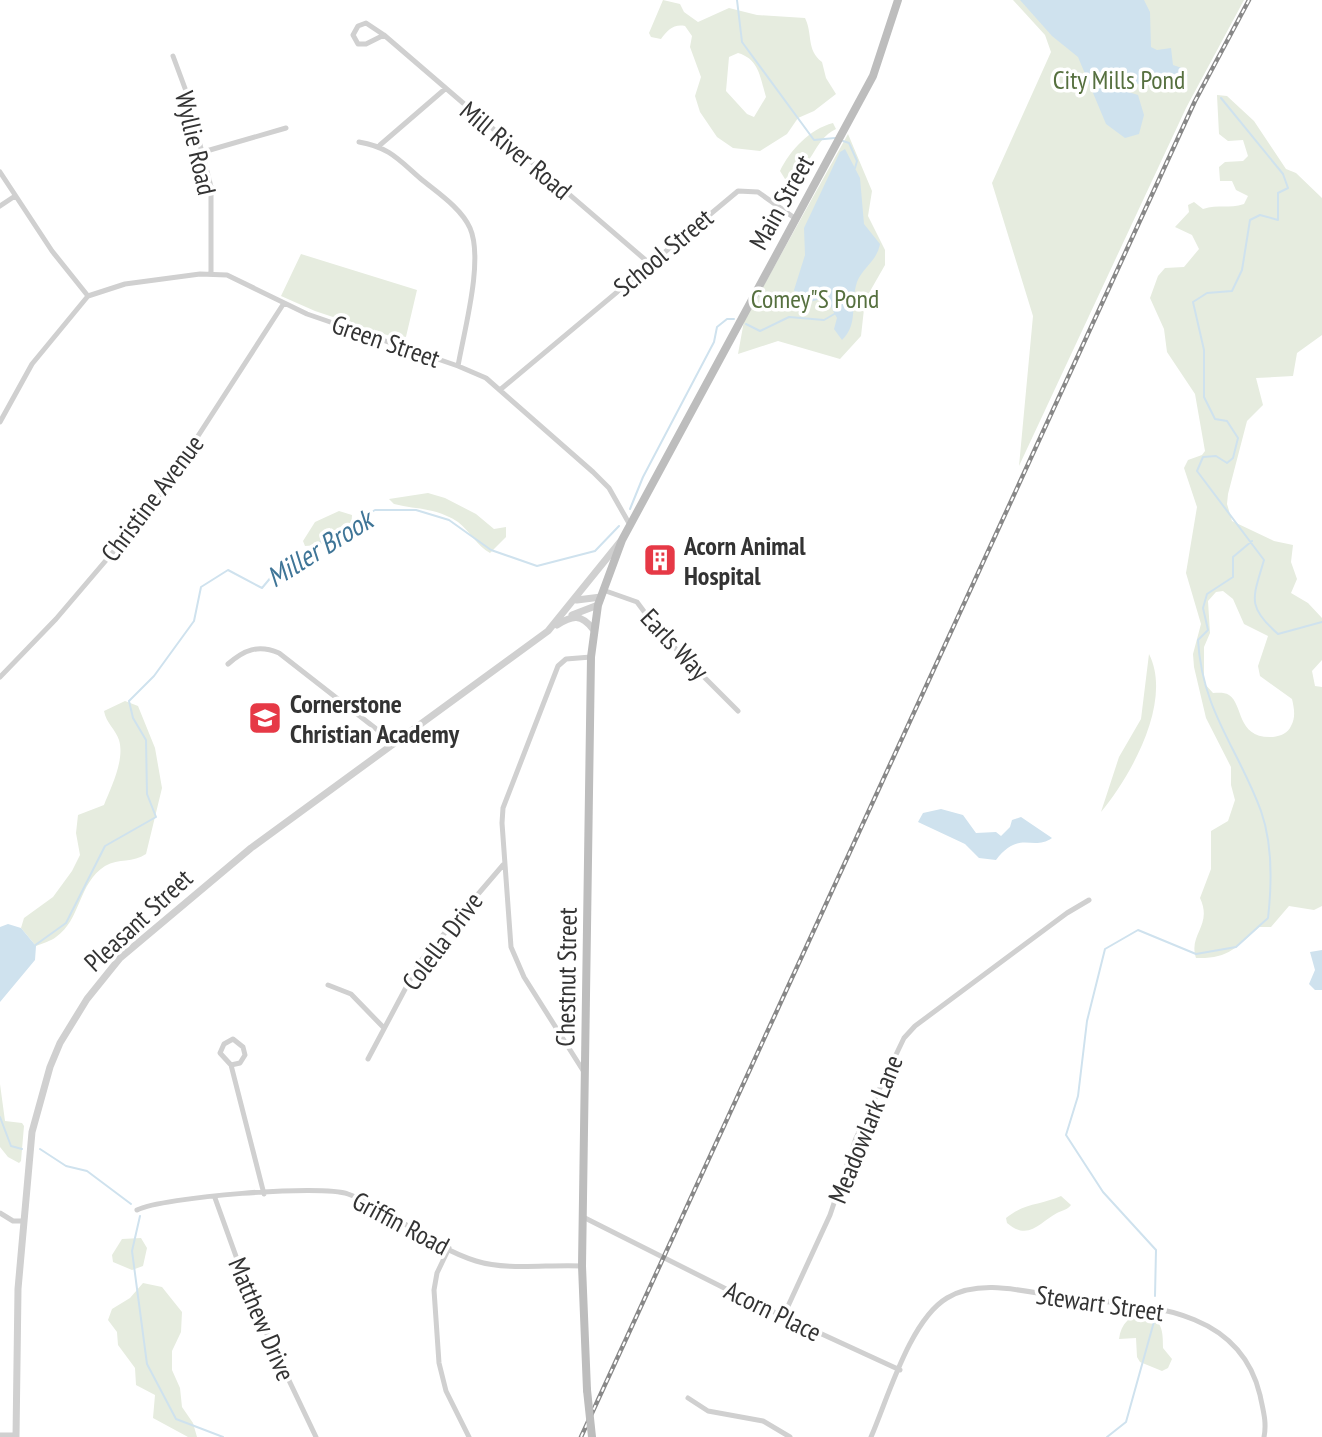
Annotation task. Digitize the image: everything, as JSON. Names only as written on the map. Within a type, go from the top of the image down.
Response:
[{"type":"main road","name":"Main Street","points":[[631,525],[876,69],[898,0]]},
{"type":"main road","name":"Chestnut Street","points":[[592,1437],[587,1390],[582,1266],[591,657],[593,629],[601,597],[622,540],[631,525]]},
{"type":"street","points":[[366,23],[384,35],[362,45],[358,44],[353,35],[358,26],[366,23]]},
{"type":"street","name":"Mill River Road","points":[[384,35],[649,264]]},
{"type":"street","name":"Wyllie Road","points":[[173,56],[211,187],[211,274]]},
{"type":"street","points":[[380,145],[445,89]]},
{"type":"street","points":[[203,152],[286,128]]},
{"type":"street","points":[[359,142],[380,145],[440,194],[461,216],[471,232],[473,267],[458,366]]},
{"type":"street","points":[[0,172],[88,296],[24,376],[0,422]]},
{"type":"street","name":"School Street","points":[[501,389],[738,191],[758,191],[796,219]]},
{"type":"street","points":[[0,206],[15,196]]},
{"type":"street","name":"Green Street","points":[[88,296],[125,284],[211,274],[243,281],[307,314],[458,366],[501,389],[593,472],[608,488],[631,525]]},
{"type":"street","name":"Christine Avenue","points":[[0,677],[154,504],[284,303]]},
{"type":"street","name":"Pleasant Street","points":[[548,631],[622,540]]},
{"type":"street","points":[[574,602],[585,597],[601,597]]},
{"type":"street","name":"Pleasant Street","points":[[16,1436],[17,1315],[32,1132],[40,1096],[61,1042],[102,978],[120,958],[251,848],[548,631],[601,597]]},
{"type":"street","name":"Earls Way","points":[[601,597],[637,603],[660,633],[738,711]]},
{"type":"street","points":[[568,618],[583,617],[593,629]]},
{"type":"street","points":[[228,664],[239,654],[259,648],[279,653],[393,743]]},
{"type":"street","points":[[586,1076],[516,961],[511,947],[504,865],[503,808],[558,666],[566,659],[591,657]]},
{"type":"street","name":"Colella Drive","points":[[368,1059],[419,963],[504,865]]},
{"type":"street","name":"Meadowlark Lane","points":[[783,1317],[833,1208],[853,1144],[904,1038],[915,1026],[1067,913],[1089,901]]},
{"type":"street","points":[[328,985],[351,994],[384,1028]]},
{"type":"street","points":[[231,1065],[240,1063],[245,1055],[243,1047],[233,1040],[224,1044],[220,1053],[231,1065],[264,1194]]},
{"type":"street","name":"Griffin Road","points":[[137,1210],[166,1201],[341,1192],[449,1248],[491,1264],[582,1266]]},
{"type":"street","name":"Matthew Drive","points":[[215,1198],[262,1327],[316,1437]]},
{"type":"street","points":[[0,1213],[13,1221],[23,1222]]},
{"type":"street","name":"Acorn Place","points":[[583,1217],[783,1317],[900,1370]]},
{"type":"street","points":[[449,1248],[435,1280],[437,1350],[446,1391],[469,1437]]},
{"type":"street","name":"Stewart Street","points":[[900,1370],[918,1330],[933,1310],[949,1297],[979,1288],[1164,1308],[1210,1326],[1236,1348],[1256,1380],[1266,1425],[1264,1437]]},
{"type":"street","points":[[871,1437],[900,1370]]},
{"type":"street","points":[[688,1398],[708,1411],[764,1421],[790,1437]]},
{"type":"street","points":[[0,1435],[16,1436]]},
{"type":"green space","points":[[663,0],[680,4],[684,12],[698,22],[729,8],[757,15],[805,18],[814,52],[822,62],[826,78],[836,94],[814,111],[798,118],[787,134],[760,151],[733,148],[717,137],[700,112],[695,96],[701,77],[690,47],[692,36],[685,26],[671,28],[661,39],[651,37],[649,33]],"holes":[[[738,53],[755,64],[766,97],[754,117],[747,114],[726,91],[729,57]]]},
{"type":"green space","name":"City Mills Pond","points":[[1013,0],[1244,0],[1186,108],[1019,466],[1033,316],[992,183],[1051,52],[1045,35]]},
{"type":"green space","points":[[1217,95],[1227,96],[1254,121],[1286,169],[1296,173],[1322,198],[1322,335],[1297,353],[1293,376],[1256,378],[1263,405],[1247,421],[1227,504],[1232,521],[1274,541],[1293,545],[1291,562],[1297,579],[1291,593],[1308,603],[1322,618],[1322,660],[1312,671],[1315,686],[1322,687],[1322,906],[1314,910],[1289,906],[1271,927],[1259,927],[1231,951],[1216,957],[1196,958],[1195,942],[1204,916],[1200,898],[1211,869],[1211,831],[1228,821],[1235,800],[1231,785],[1231,767],[1206,718],[1194,667],[1193,654],[1201,624],[1186,573],[1197,507],[1184,468],[1188,460],[1202,455],[1205,451],[1195,394],[1167,352],[1164,329],[1150,298],[1158,276],[1165,268],[1184,267],[1199,249],[1192,235],[1175,227],[1189,212],[1188,205],[1194,202],[1203,209],[1239,205],[1244,204],[1248,196],[1236,190],[1232,181],[1220,181],[1219,167],[1225,162],[1243,161],[1248,156],[1243,140],[1228,141],[1219,134]],"holes":[[[1223,591],[1233,599],[1244,624],[1268,636],[1258,666],[1260,676],[1292,699],[1293,723],[1288,731],[1279,736],[1253,733],[1247,727],[1234,700],[1227,694],[1213,693],[1204,683],[1204,647],[1210,633],[1208,601],[1216,592]]]},
{"type":"green space","points":[[833,123],[836,129],[822,140],[801,170],[785,179],[780,171],[795,148],[816,130]]},
{"type":"green space","name":"Comey\"S Pond","points":[[848,134],[872,191],[868,216],[885,250],[885,265],[865,300],[861,336],[840,359],[778,341],[738,354],[744,321]]},
{"type":"green space","points":[[301,254],[417,290],[405,341],[315,311],[281,296]]},
{"type":"green space","points":[[428,493],[445,498],[476,514],[494,529],[506,527],[506,537],[490,553],[450,517],[434,511],[394,504],[389,499]]},
{"type":"green space","points":[[339,511],[352,515],[351,531],[319,545],[305,546],[303,541],[315,522]]},
{"type":"green space","points":[[1149,654],[1155,673],[1156,693],[1152,715],[1136,759],[1101,812],[1119,757],[1141,719]]},
{"type":"green space","points":[[125,701],[138,706],[155,748],[162,788],[146,854],[136,859],[110,864],[96,873],[64,930],[36,946],[21,928],[24,918],[53,897],[72,871],[80,855],[76,833],[78,815],[104,805],[116,773],[120,748],[118,736],[104,711]]},
{"type":"green space","points":[[0,1084],[5,1121],[22,1123],[24,1126],[19,1163],[8,1157],[0,1147]]},
{"type":"green space","points":[[1061,1196],[1071,1205],[1034,1228],[1022,1231],[1007,1223],[1006,1218],[1019,1210]]},
{"type":"green space","points":[[141,1238],[147,1248],[143,1266],[132,1270],[113,1262],[112,1255],[122,1239]]},
{"type":"green space","points":[[143,1283],[162,1287],[182,1312],[181,1332],[172,1351],[172,1370],[180,1388],[182,1407],[193,1423],[197,1437],[188,1437],[153,1418],[155,1395],[136,1385],[135,1368],[118,1345],[117,1332],[108,1320],[112,1309],[130,1298]]},
{"type":"green space","points":[[1146,1312],[1158,1323],[1162,1331],[1163,1348],[1172,1359],[1168,1368],[1162,1371],[1140,1362],[1137,1357],[1136,1338],[1119,1339],[1127,1321]]},
{"type":"water","points":[[1020,0],[1144,0],[1150,12],[1151,47],[1157,50],[1171,48],[1173,65],[1185,69],[1188,76],[1176,84],[1115,84],[1116,88],[1138,95],[1144,115],[1139,134],[1125,138],[1106,124],[1078,57],[1052,36]]},
{"type":"water","points":[[845,149],[860,178],[864,224],[880,244],[876,255],[857,282],[851,327],[842,340],[834,329],[837,318],[830,305],[821,299],[810,302],[797,299],[794,290],[805,255],[804,228],[840,152]]},
{"type":"water","points":[[941,809],[963,815],[976,833],[996,832],[1001,836],[1010,827],[1012,820],[1021,817],[1052,838],[1045,842],[1012,845],[996,860],[979,858],[965,844],[918,822],[923,813]]},
{"type":"water","points":[[8,924],[21,928],[36,946],[35,960],[0,1002],[0,927]]},
{"type":"water","points":[[1322,950],[1322,990],[1315,990],[1309,984],[1315,970],[1310,952]]},
{"type":"waterway","name":"Miller Brook","points":[[737,0],[742,42],[814,140],[835,138]]},
{"type":"waterway","points":[[1221,98],[1283,174],[1288,188],[1278,193],[1278,220],[1260,215],[1250,220],[1242,270],[1232,291],[1207,293],[1193,302],[1204,350],[1204,397],[1215,419],[1227,421],[1238,438],[1233,458],[1227,463],[1216,456],[1203,457],[1197,471],[1264,560],[1255,593],[1261,616],[1278,634],[1322,622]]},
{"type":"waterway","name":"Miller Brook","points":[[843,141],[849,143],[857,161],[855,168]]},
{"type":"waterway","name":"Miller Brook","points":[[746,324],[760,331],[789,317],[824,320],[836,313]]},
{"type":"waterway","name":"Miller Brook","points":[[630,509],[643,477],[714,342],[717,327],[727,319],[734,319]]},
{"type":"waterway","name":"Miller Brook","points":[[34,946],[66,923],[105,846],[156,817],[147,794],[146,740],[133,718],[129,701],[154,676],[194,621],[201,587],[228,570],[262,588],[282,564],[375,510],[416,510],[449,520],[491,550],[537,566],[595,551],[619,526]]},
{"type":"waterway","points":[[1155,1296],[1156,1250],[1103,1192],[1066,1135],[1078,1096],[1087,1021],[1105,949],[1138,930],[1196,954],[1236,947],[1268,918],[1270,864],[1265,824],[1252,788],[1222,728],[1206,688],[1198,640],[1208,630],[1203,608],[1207,594],[1233,577],[1233,557],[1252,541]]},
{"type":"waterway","name":"Miller Brook","points":[[0,1117],[11,1146],[22,1149]]},
{"type":"waterway","name":"Miller Brook","points":[[40,1149],[66,1166],[87,1171],[131,1204]]},
{"type":"waterway","name":"Miller Brook","points":[[140,1216],[132,1251],[147,1364],[176,1419],[223,1437]]},
{"type":"waterway","points":[[1107,1437],[1126,1422],[1155,1318]]},
{"type":"railway","points":[[581,1437],[1195,101],[1249,0]]},
{"type":"place","name":"Acorn Animal Hospital","points":[[660,560]]},
{"type":"place","name":"Cornerstone Christian Academy","points":[[265,718]]}]
